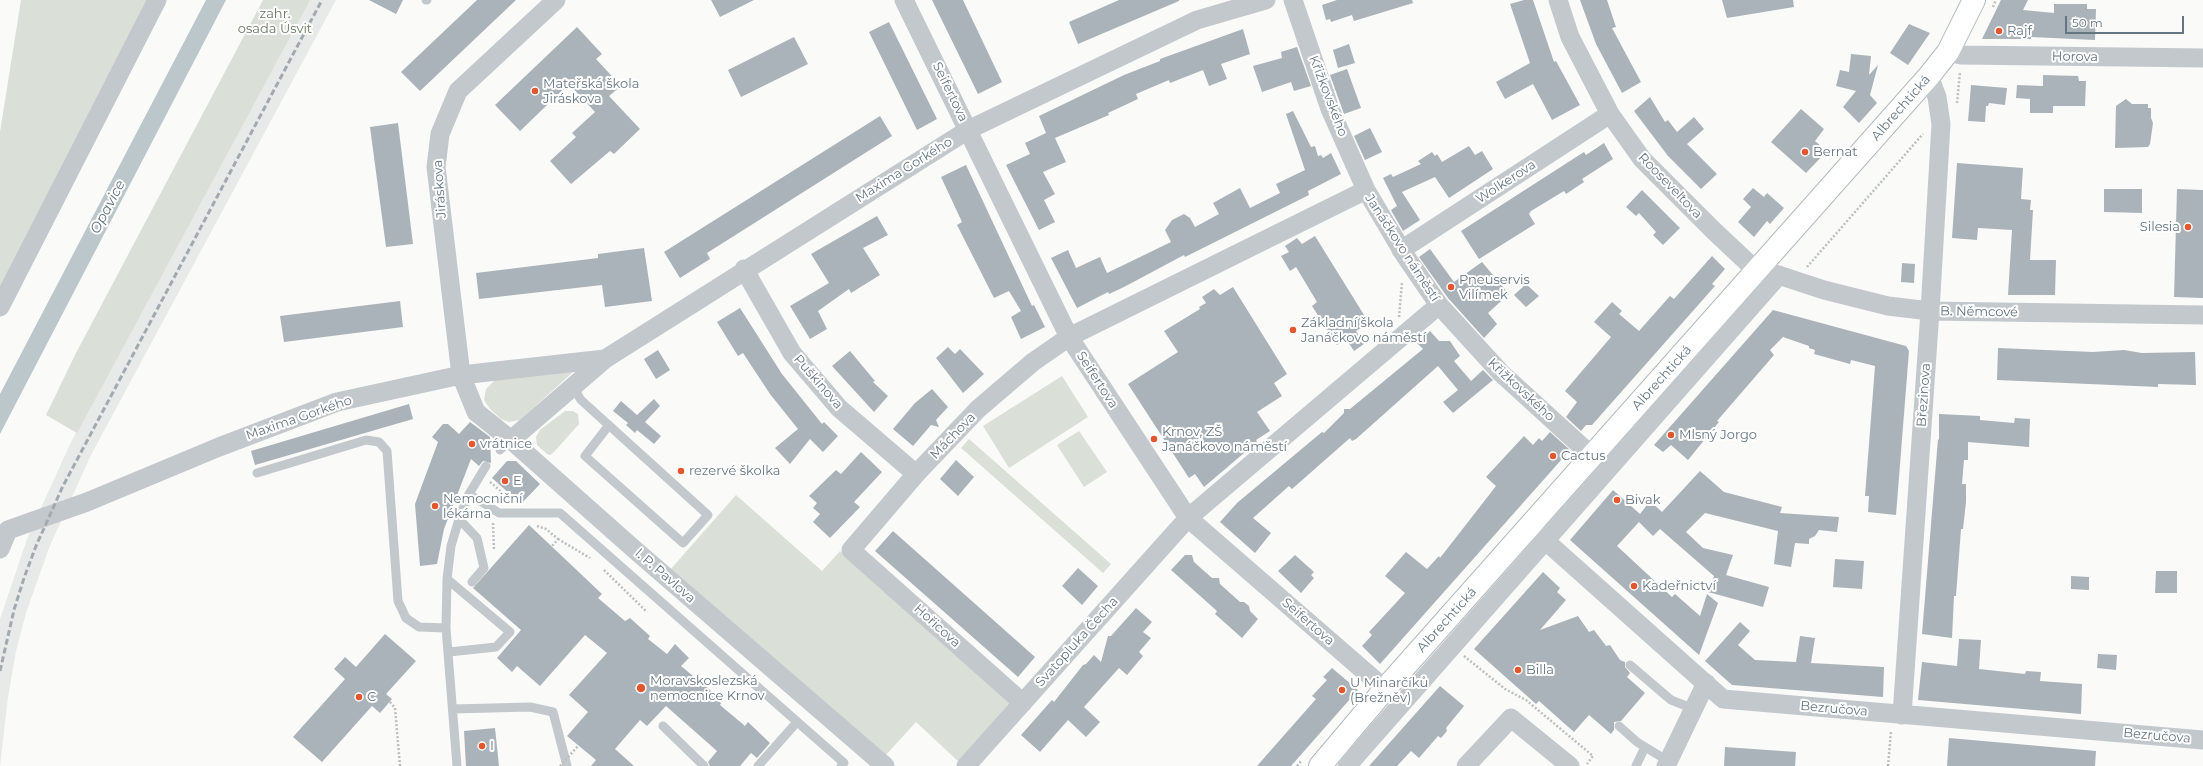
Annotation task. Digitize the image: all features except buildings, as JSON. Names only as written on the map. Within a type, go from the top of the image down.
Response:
[{"type":"main road","name":"Albrechtická","points":[[1320,766],[1346,760],[1385,689],[1537,534],[1600,463],[1778,275],[1948,52],[1974,0]]},
{"type":"street","points":[[0,307],[157,0]]},
{"type":"street","name":"Jiráskova","points":[[461,375],[436,167],[440,134],[458,91],[556,0]]},
{"type":"street","name":"Seifertova","points":[[904,0],[1069,337],[1188,518],[1385,689]]},
{"type":"street","name":"Maxima Gorkého","points":[[506,445],[605,359],[744,269],[968,130],[1197,20],[1266,0]]},
{"type":"street","name":"Křižkovského","points":[[1294,0],[1330,109],[1366,190]]},
{"type":"street","name":"Rooseveltova","points":[[1558,0],[1570,37],[1610,114],[1642,159],[1747,262],[1778,275]]},
{"type":"street","name":"Horova","points":[[1948,52],[1961,55],[2203,58]]},
{"type":"street","name":"Březinova","points":[[1897,715],[1930,311],[1941,124],[1937,97],[1929,76]]},
{"type":"street","name":"Wolkerova","points":[[1403,252],[1610,114]]},
{"type":"street","name":"Janáčkovo náměstí","points":[[1069,337],[1366,190],[1403,252],[1439,306],[1188,518]]},
{"type":"street","name":"Puškinova","points":[[744,269],[792,353],[839,408],[916,474]]},
{"type":"street","name":"B. Němcové","points":[[1778,275],[1888,306],[1930,311],[2203,315]]},
{"type":"street","name":"Křižkovského","points":[[1439,306],[1501,373],[1600,463]]},
{"type":"street","name":"Máchova","points":[[851,550],[916,474],[978,409],[1033,362],[1069,337]]},
{"type":"street","name":"Maxima Gorkého","points":[[4,528],[81,504],[219,447],[337,402],[461,375],[605,359]]},
{"type":"street","name":"I. P. Pavlova","points":[[461,375],[476,412],[506,445],[635,550],[885,766]]},
{"type":"street","name":"Svatopluka Čecha","points":[[966,766],[1188,518]]},
{"type":"street","points":[[0,549],[4,528]]},
{"type":"street","name":"Bezručova","points":[[1537,534],[1723,698],[1897,715],[2203,740]]},
{"type":"street","name":"Albrechtická","points":[[1346,760],[1537,534]]},
{"type":"street","name":"Hořicova","points":[[851,550],[1023,702]]},
{"type":"street","points":[[1667,764],[1706,683]]},
{"type":"street","points":[[1466,766],[1510,718],[1570,766]]},
{"type":"lane","points":[[573,387],[581,400],[609,425],[708,515],[684,543],[585,456],[609,425]]},
{"type":"lane","points":[[258,473],[366,440],[378,442],[387,451],[398,600],[406,618],[419,627],[446,628]]},
{"type":"lane","points":[[457,766],[446,628],[446,579],[451,546],[459,519],[469,494],[486,466]]},
{"type":"lane","points":[[469,494],[498,513],[560,513],[844,763],[842,766]]},
{"type":"lane","points":[[459,519],[478,538],[484,568],[472,582]]},
{"type":"lane","points":[[446,579],[510,632],[496,647],[449,652]]},
{"type":"lane","points":[[1630,665],[1671,700],[1694,709]]},
{"type":"lane","points":[[453,710],[530,707],[553,712],[567,766]]},
{"type":"lane","points":[[758,766],[797,722]]},
{"type":"lane","points":[[663,726],[704,766]]},
{"type":"lane","points":[[1619,726],[1667,764]]},
{"type":"lane","points":[[1636,766],[1645,746]]},
{"type":"path","points":[[1778,275],[1923,134],[1941,124]]},
{"type":"path","points":[[1397,341],[1403,252]]},
{"type":"path","points":[[492,521],[494,550]]},
{"type":"path","points":[[558,539],[592,558]]},
{"type":"path","points":[[603,569],[647,612]]},
{"type":"path","points":[[1458,651],[1505,689],[1526,700],[1593,756],[1585,766]]},
{"type":"path","points":[[390,702],[395,708],[400,766]]},
{"type":"path","points":[[1888,766],[1897,715]]},
{"type":"path","points":[[560,766],[578,746]]},
{"type":"shaded area","points":[[309,0],[336,0],[91,455],[49,548],[26,613],[16,651],[8,697],[0,766],[0,619],[27,539],[70,444]]},
{"type":"green space","points":[[21,0],[149,0],[0,289],[0,132]]},
{"type":"green space","name":"zahr. osada Úsvit","points":[[263,0],[310,0],[77,433],[46,415],[76,353]]},
{"type":"green space","points":[[573,372],[520,420],[509,422],[501,419],[490,409],[484,400],[486,389],[498,377]]},
{"type":"green space","points":[[1062,376],[1088,417],[1009,468],[983,426]]},
{"type":"green space","points":[[565,411],[573,411],[578,414],[579,424],[554,452],[550,455],[547,454],[537,445],[536,437],[540,430]]},
{"type":"green space","points":[[1079,431],[1107,472],[1084,487],[1057,445]]},
{"type":"green space","points":[[969,439],[1111,564],[1103,573],[961,448]]},
{"type":"green space","points":[[736,495],[822,571],[840,551],[1011,701],[1013,705],[959,762],[916,722],[884,757],[670,570]]},
{"type":"water","name":"Opavice","points":[[206,0],[226,0],[0,434],[0,394]]},
{"type":"railway","points":[[0,671],[14,610],[24,578],[36,546],[63,486],[322,0]]},
{"type":"place","name":"Rajf","points":[[1999,31]]},
{"type":"place","name":"Mateřská škola Jiráskova","points":[[535,91]]},
{"type":"place","name":"Bernat","points":[[1805,152]]},
{"type":"place","name":"Silesia","points":[[2188,227]]},
{"type":"place","name":"Pneuservis Vilímek","points":[[1451,287]]},
{"type":"place","name":"Základní škola Janáčkovo náměstí","points":[[1293,330]]},
{"type":"place","name":"Mlsný Jorgo","points":[[1671,435]]},
{"type":"place","name":"Krnov, ZŠ Janáčkovo náměstí","points":[[1154,439]]},
{"type":"place","name":"vrátnice","points":[[472,444]]},
{"type":"place","name":"Cactus","points":[[1553,456]]},
{"type":"place","name":"rezervé školka","points":[[681,471]]},
{"type":"place","name":"E","points":[[505,481]]},
{"type":"place","name":"Bivak","points":[[1617,500]]},
{"type":"place","name":"Nemocniční lékárna","points":[[435,506]]},
{"type":"place","name":"Kadeřnictví","points":[[1634,586]]},
{"type":"place","name":"Billa","points":[[1518,670]]},
{"type":"place","name":"Moravskoslezská nemocnice Krnov","points":[[641,688]]},
{"type":"place","name":"U Minarčíků (Brežněv)","points":[[1342,690]]},
{"type":"place","name":"C","points":[[359,697]]},
{"type":"place","name":"I","points":[[482,746]]}]
